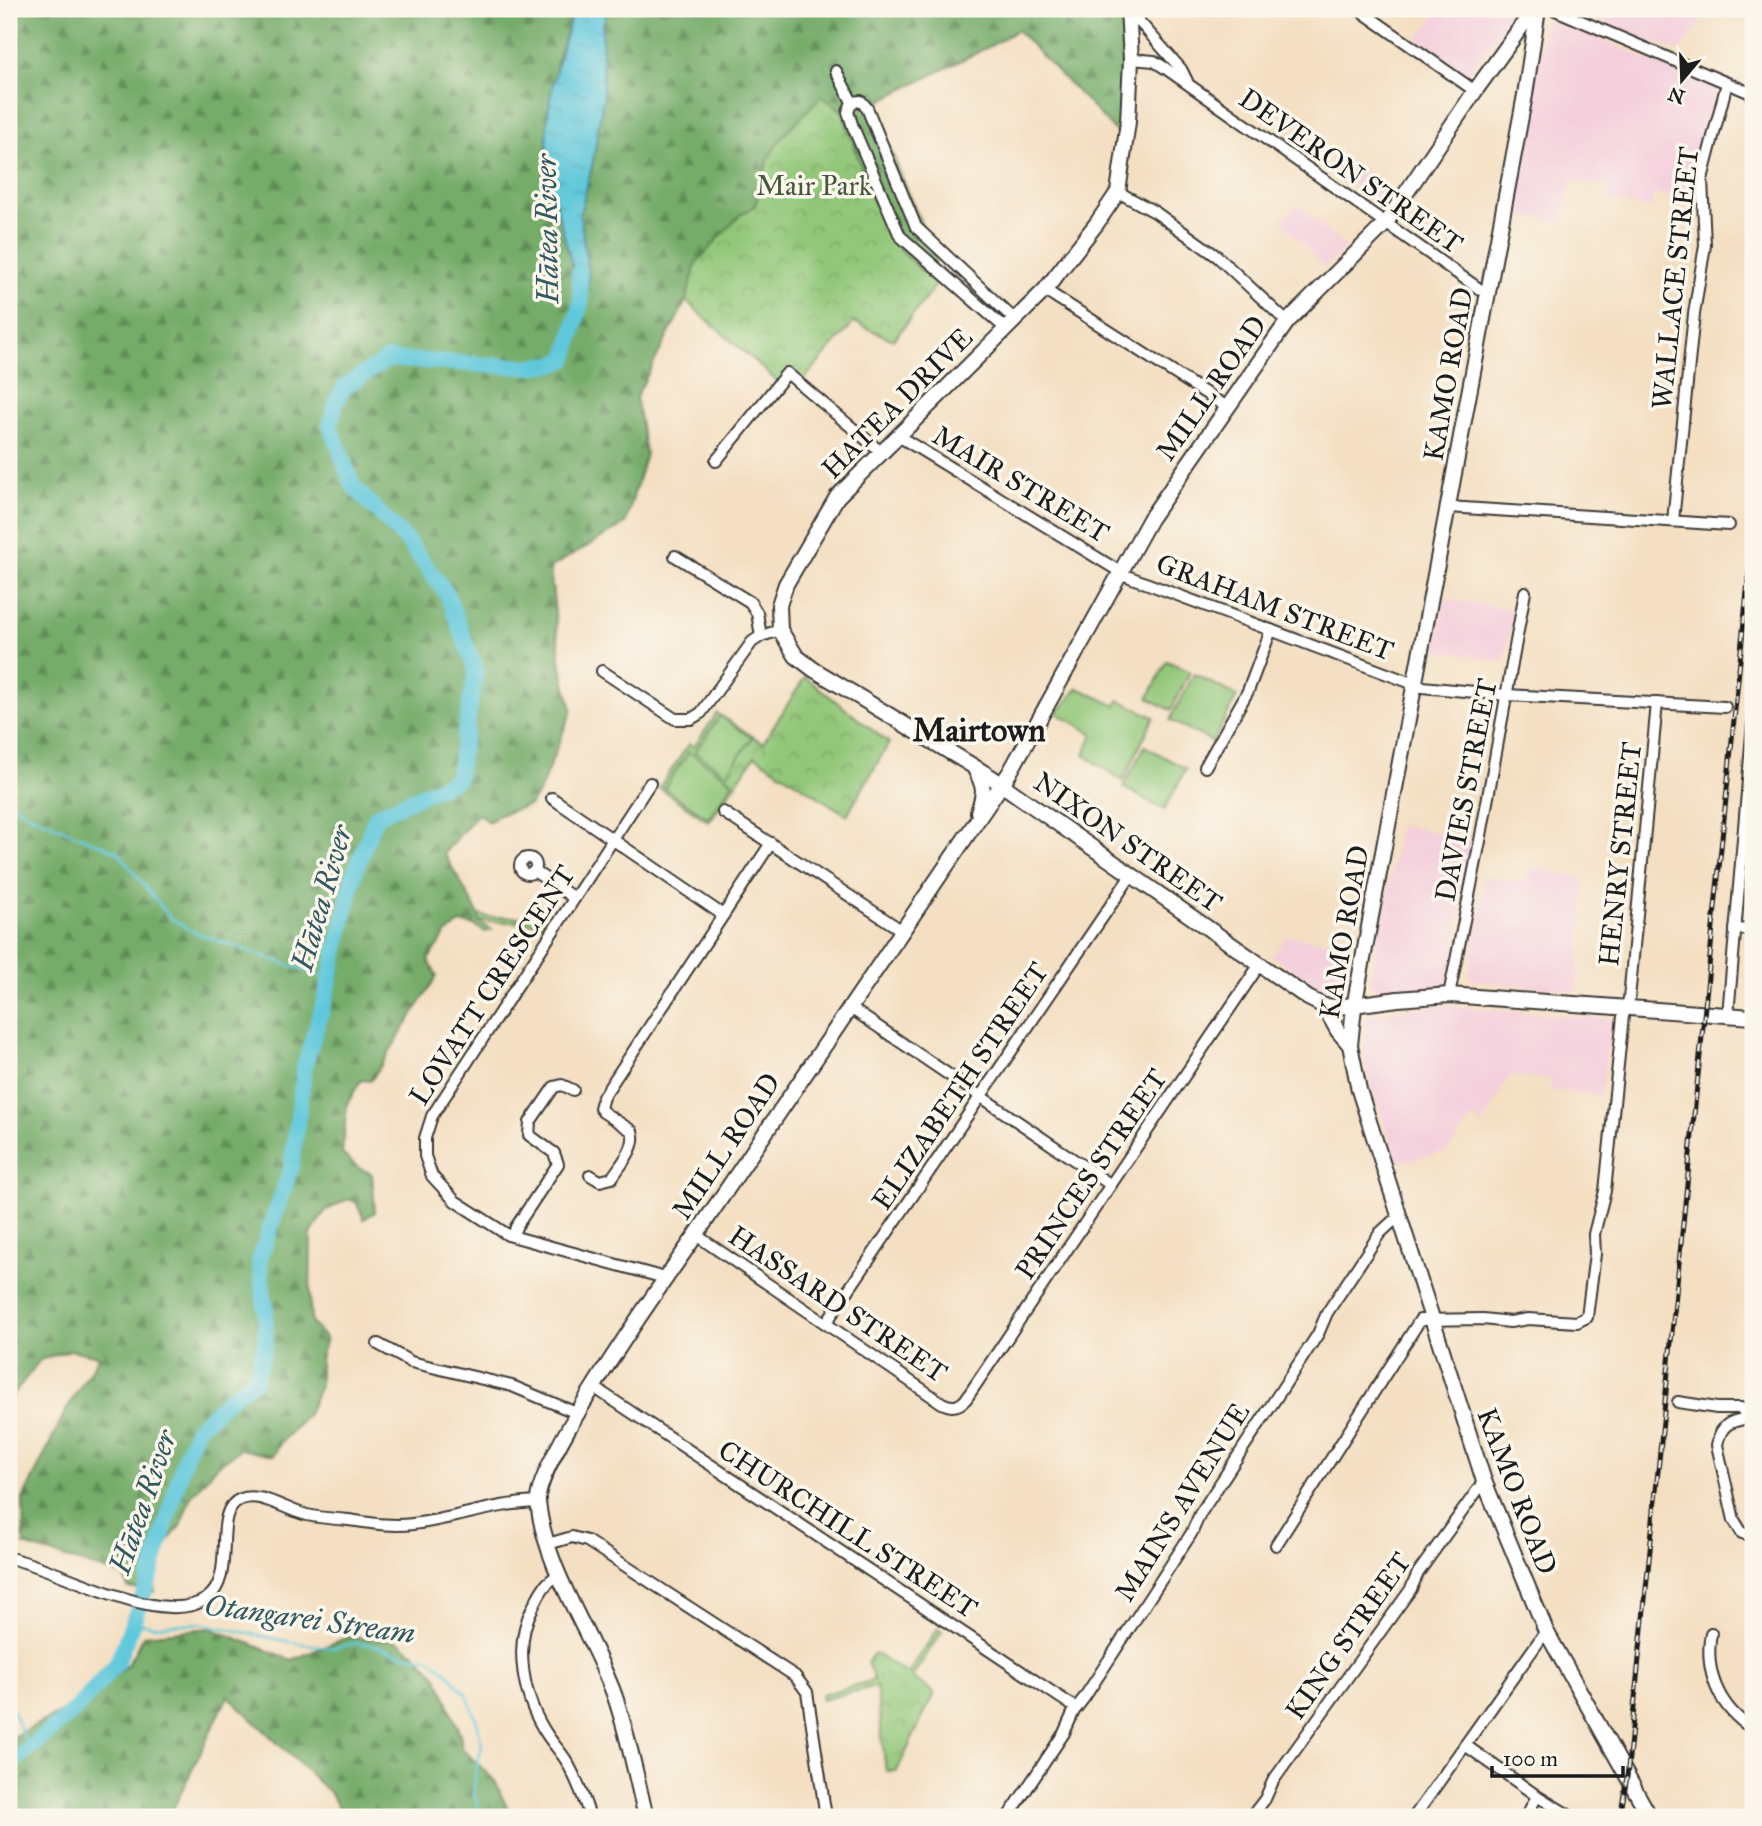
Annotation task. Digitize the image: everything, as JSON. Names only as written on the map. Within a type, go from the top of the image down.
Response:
[{"type":"main road","name":"MILL ROAD","points":[[538,1502],[542,1480],[579,1414],[665,1278],[1002,785],[1150,519],[1287,322],[1385,224],[1475,91],[1536,9]]},
{"type":"main road","name":"KAMO ROAD","points":[[1536,9],[1525,95],[1354,1007],[1350,1045],[1359,1090],[1484,1481],[1546,1631],[1650,1817]]},
{"type":"main road","name":"HATEA DRIVE","points":[[780,630],[779,605],[790,575],[837,497],[1045,290],[1118,192],[1128,122],[1131,59],[1128,13]]},
{"type":"main road","name":"NIXON STREET","points":[[780,630],[789,648],[804,663],[1002,785],[1308,998],[1324,1006],[1354,1007],[1398,999],[1450,995],[1753,1017]]},
{"type":"main road","name":"MILL ROAD","points":[[973,827],[984,793],[984,787],[974,767]]},
{"type":"main road","points":[[1324,1006],[1338,1031],[1350,1045]]},
{"type":"main road","points":[[538,1502],[543,1533],[614,1695],[646,1817]]},
{"type":"street","points":[[1358,9],[1475,91]]},
{"type":"street","points":[[1553,9],[1749,93],[1753,79]]},
{"type":"street","name":"DEVERON STREET","points":[[1128,13],[1137,19],[1181,69],[1189,84]]},
{"type":"street","name":"DEVERON STREET","points":[[1131,59],[1154,61],[1189,84],[1488,295]]},
{"type":"street","points":[[836,71],[852,102],[849,114],[900,236],[1010,324]]},
{"type":"street","name":"WALLACE STREET","points":[[1673,521],[1694,314],[1705,245],[1702,179],[1727,83]]},
{"type":"street","points":[[852,102],[861,101],[867,108],[916,227],[1010,324]]},
{"type":"street","points":[[1118,192],[1155,212],[1218,257],[1287,322]]},
{"type":"street","points":[[1045,290],[1227,407]]},
{"type":"street","points":[[716,461],[787,373],[881,452]]},
{"type":"street","name":"MAIR STREET","points":[[898,434],[1120,572]]},
{"type":"street","points":[[1448,507],[1729,524]]},
{"type":"street","points":[[675,556],[750,602],[757,613],[761,636]]},
{"type":"street","name":"GRAHAM STREET","points":[[1120,572],[1432,689],[1725,708]]},
{"type":"street","name":"DAVIES STREET","points":[[1450,995],[1525,592]]},
{"type":"street","points":[[1205,767],[1248,691],[1271,629]]},
{"type":"street","points":[[603,671],[672,717],[681,721],[691,719],[701,713],[744,651],[761,636],[780,630]]},
{"type":"street","name":"HENRY STREET","points":[[1431,1318],[1577,1322],[1584,1320],[1588,1310],[1595,1254],[1594,1234],[1605,1191],[1625,1009],[1629,999],[1657,703]]},
{"type":"street","points":[[1728,1015],[1750,795],[1753,722]]},
{"type":"street","name":"LOVATT CRESCENT","points":[[650,783],[432,1116],[427,1130],[425,1156],[438,1184],[455,1201],[494,1227],[513,1236],[665,1278]]},
{"type":"street","points":[[552,798],[723,915]]},
{"type":"street","points":[[723,812],[901,930]]},
{"type":"street","points":[[590,1175],[600,1181],[612,1178],[633,1144],[632,1131],[600,1108],[603,1097],[771,843]]},
{"type":"street","points":[[534,871],[574,898]]},
{"type":"street","name":"ELIZABETH STREET","points":[[826,1324],[1132,874]]},
{"type":"street","points":[[1735,929],[1753,930]]},
{"type":"street","name":"PRINCES STREET","points":[[956,1406],[966,1399],[1260,964]]},
{"type":"street","points":[[849,1007],[1111,1185]]},
{"type":"street","points":[[513,1236],[516,1227],[558,1164],[554,1153],[529,1135],[530,1122],[554,1087],[562,1085],[573,1090]]},
{"type":"street","name":"MAINS AVENUE","points":[[1008,1817],[1318,1334],[1326,1313],[1380,1233],[1401,1218]]},
{"type":"street","name":"HASSARD STREET","points":[[696,1235],[942,1403],[956,1406]]},
{"type":"street","points":[[1276,1545],[1417,1324],[1423,1319],[1431,1318]]},
{"type":"street","points":[[377,1344],[411,1362],[512,1386],[579,1414]]},
{"type":"street","name":"CHURCHILL STREET","points":[[595,1388],[1076,1708]]},
{"type":"street","points":[[1678,1402],[1717,1408],[1741,1408],[1750,1417],[1726,1424],[1720,1432],[1717,1445],[1734,1520],[1742,1533],[1753,1536]]},
{"type":"street","name":"KING STREET","points":[[1251,1817],[1265,1799],[1273,1781],[1411,1589],[1418,1573],[1484,1481]]},
{"type":"street","points":[[9,1558],[153,1606],[185,1607],[197,1604],[213,1593],[222,1575],[227,1515],[232,1505],[243,1498],[258,1498],[307,1515],[403,1525],[538,1502]]},
{"type":"street","points":[[548,1544],[572,1537],[587,1541],[795,1676],[807,1692],[826,1817]]},
{"type":"street","points":[[560,1575],[546,1584],[528,1615],[523,1641],[523,1673],[533,1705],[547,1735],[566,1759],[581,1789],[590,1817]]},
{"type":"street","points":[[1414,1817],[1546,1631]]},
{"type":"street","points":[[1711,1633],[1708,1656],[1713,1682],[1735,1716],[1753,1729]]},
{"type":"street","points":[[1465,1745],[1537,1796],[1572,1817]]},
{"type":"street","points":[[1526,1817],[1537,1796]]},
{"type":"shaded area","points":[[1440,9],[1516,9],[1468,74],[1417,40]]},
{"type":"shaded area","points":[[1570,9],[1710,9],[1679,51]]},
{"type":"shaded area","points":[[1553,19],[1714,88],[1693,179],[1694,201],[1655,193],[1650,208],[1607,201],[1610,186],[1571,180],[1562,223],[1511,213],[1545,27],[1547,21]]},
{"type":"shaded area","points":[[1351,161],[1392,190],[1382,204],[1340,174]]},
{"type":"shaded area","points":[[1298,205],[1346,247],[1325,268],[1281,220]]},
{"type":"shaded area","points":[[1445,599],[1514,610],[1504,662],[1435,649]]},
{"type":"shaded area","points":[[1400,825],[1472,839],[1448,990],[1420,987],[1383,993],[1375,988],[1370,980]]},
{"type":"shaded area","points":[[1530,867],[1585,879],[1577,991],[1480,981],[1471,978],[1469,973],[1485,876],[1525,883]]},
{"type":"shaded area","points":[[1287,936],[1351,946],[1342,989],[1323,989],[1272,956]]},
{"type":"shaded area","points":[[1437,1005],[1611,1019],[1601,1095],[1550,1090],[1551,1079],[1509,1076],[1483,1124],[1471,1118],[1448,1151],[1398,1163],[1364,1064],[1365,1016]]},
{"type":"green space","name":"Mair Park","points":[[9,9],[574,9],[557,61],[549,171],[580,293],[589,280],[580,214],[593,162],[603,99],[602,27],[608,9],[1121,9],[1124,29],[1120,136],[1017,30],[872,105],[936,259],[911,317],[896,337],[696,263],[686,301],[636,397],[646,454],[625,524],[550,568],[561,666],[572,710],[540,790],[530,805],[499,815],[489,822],[478,814],[444,853],[479,915],[479,921],[492,930],[485,932],[474,925],[460,923],[446,934],[428,960],[437,976],[371,1081],[361,1080],[347,1104],[342,1154],[359,1168],[372,1174],[375,1212],[364,1219],[356,1202],[348,1199],[325,1211],[311,1234],[312,1324],[326,1338],[320,1359],[320,1385],[308,1414],[281,1442],[273,1456],[241,1449],[217,1466],[191,1496],[180,1526],[168,1541],[154,1586],[155,1592],[128,1588],[124,1576],[24,1545],[23,1499],[65,1412],[99,1356],[70,1350],[40,1360],[9,1400]]},
{"type":"green space","name":"Mair Park","points":[[821,96],[842,111],[886,232],[900,250],[936,285],[893,340],[854,322],[800,384],[787,377],[778,382],[686,301],[696,263],[739,216],[755,206],[769,157],[782,137]]},
{"type":"green space","points":[[1167,661],[1190,672],[1171,710],[1148,698]]},
{"type":"green space","points":[[1194,674],[1237,696],[1213,742],[1170,720]]},
{"type":"green space","points":[[805,677],[889,743],[847,815],[755,756],[709,822],[659,788],[689,744],[694,747],[717,713],[763,743]]},
{"type":"green space","points":[[1078,688],[1116,706],[1119,700],[1154,717],[1123,781],[1084,755],[1093,734],[1057,713]]},
{"type":"green space","points":[[720,716],[752,738],[727,774],[695,752]]},
{"type":"green space","points":[[1145,746],[1186,769],[1164,810],[1123,787]]},
{"type":"green space","points":[[689,752],[733,782],[708,818],[664,788]]},
{"type":"green space","points":[[479,915],[540,917],[547,922],[544,926],[538,923],[479,921]]},
{"type":"green space","points":[[210,1628],[292,1660],[348,1637],[397,1641],[415,1653],[438,1678],[460,1734],[462,1748],[495,1781],[511,1817],[344,1817],[331,1794],[228,1696],[169,1817],[9,1817],[9,1739],[94,1695],[128,1664],[144,1635]]},
{"type":"green space","points":[[938,1628],[942,1631],[912,1677],[934,1693],[897,1771],[886,1771],[876,1686],[822,1700],[821,1695],[874,1680],[867,1663],[874,1653],[908,1674]]},
{"type":"water","points":[[574,9],[608,9],[602,27],[603,99],[593,162],[580,214],[589,280],[579,293],[555,203],[547,152],[548,111]]},
{"type":"waterway","name":"Hātea River","points":[[9,1765],[76,1709],[117,1663],[150,1578],[186,1454],[197,1428],[255,1380],[265,1344],[266,1312],[259,1261],[291,1168],[305,1064],[326,996],[354,875],[376,816],[457,779],[476,670],[447,594],[408,542],[353,486],[330,425],[336,403],[344,387],[388,359],[525,367],[554,364],[566,359],[581,302],[579,273]]},
{"type":"waterway","points":[[9,801],[28,814],[118,852],[170,918],[196,933],[330,979]]},
{"type":"waterway","name":"Otangarei Stream","points":[[133,1622],[154,1626],[200,1623],[290,1642],[334,1648],[356,1643],[403,1655],[429,1658],[446,1671],[467,1695],[478,1725],[482,1746],[475,1775],[474,1794],[481,1817]]},
{"type":"waterway","points":[[9,1703],[29,1748]]},
{"type":"railway","points":[[1620,1817],[1627,1777],[1753,532]]},
{"type":"district","name":"Mairtown","points":[[979,730]]}]
